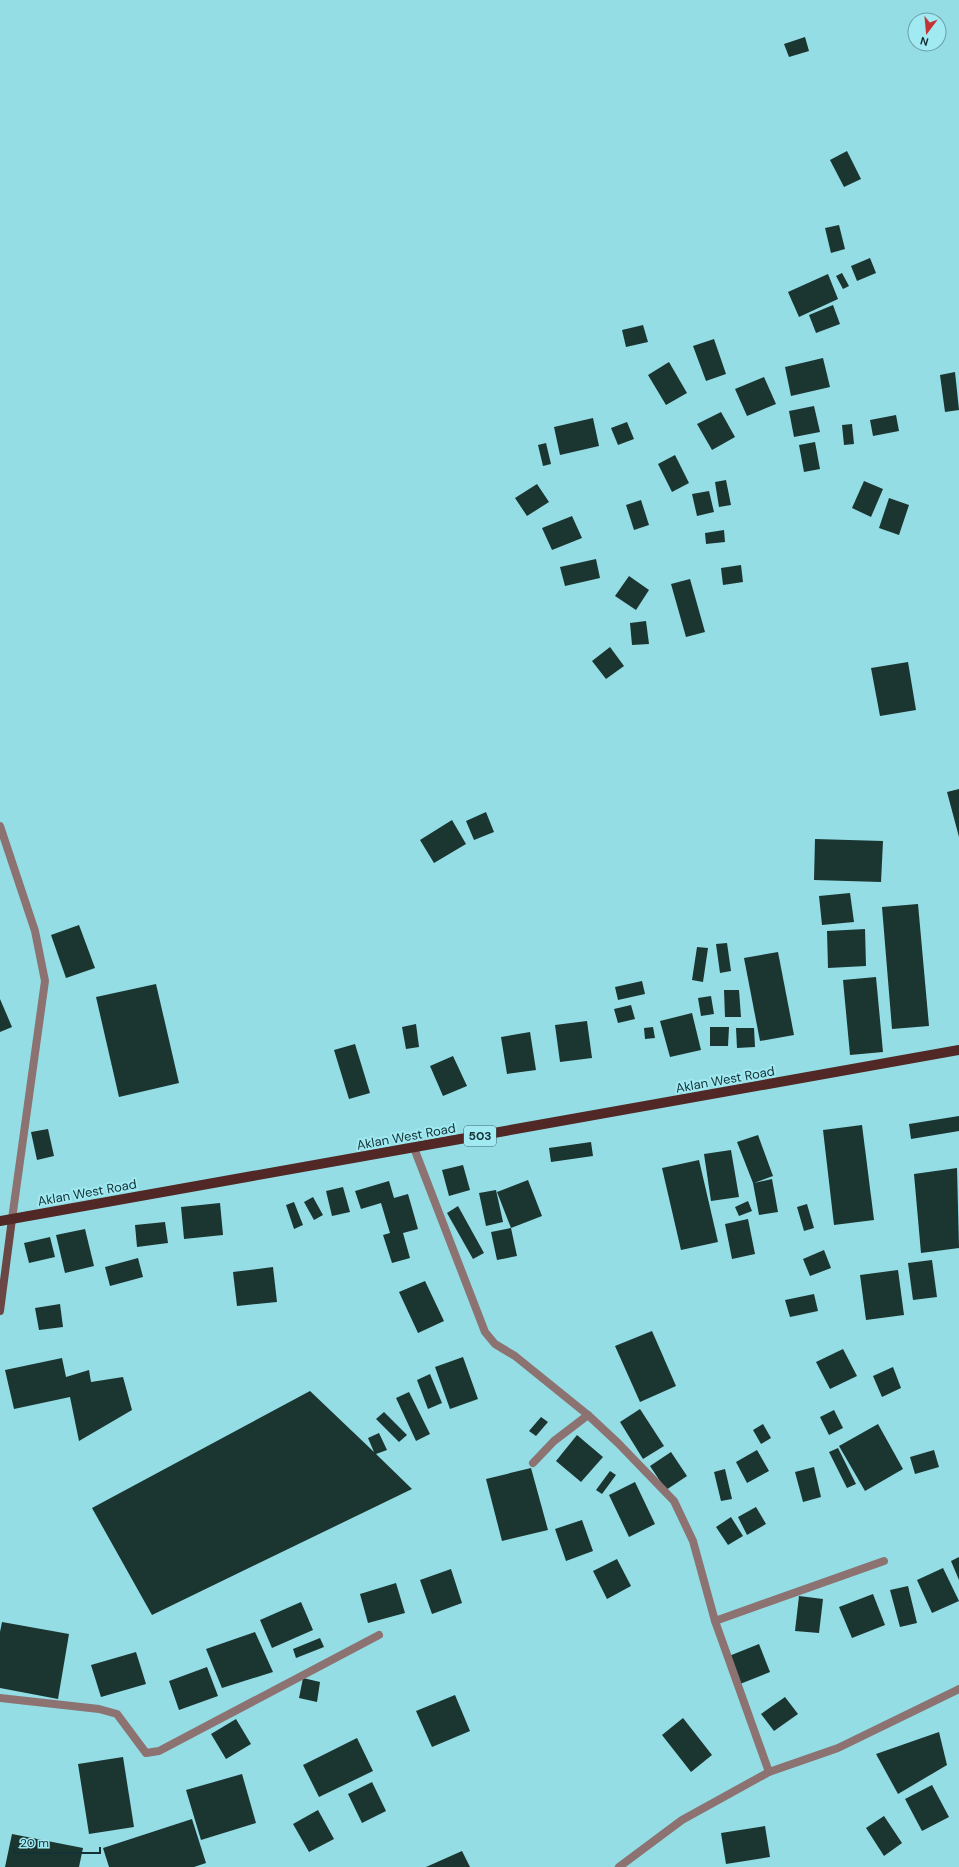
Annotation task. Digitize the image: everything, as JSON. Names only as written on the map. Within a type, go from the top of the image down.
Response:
[{"type":"main road","name":"Aklan West Road","points":[[0,1221],[959,1050]]},
{"type":"street","points":[[0,826],[36,931],[45,981],[0,1311]]},
{"type":"street","points":[[414,1148],[485,1332],[495,1344],[515,1356],[588,1416],[618,1443],[674,1501],[693,1541],[715,1620],[769,1772]]},
{"type":"street","points":[[533,1463],[554,1442],[588,1416]]},
{"type":"street","points":[[715,1620],[884,1561]]},
{"type":"street","points":[[0,1698],[99,1709],[117,1714],[146,1752],[159,1751],[379,1634]]},
{"type":"street","points":[[619,1867],[682,1820],[769,1772],[838,1748],[959,1689]]},
{"type":"building","points":[[805,37],[809,51],[789,57],[784,44]]},
{"type":"building","points":[[847,151],[861,179],[844,187],[830,160]]},
{"type":"building","points":[[839,225],[845,249],[831,253],[825,228]]},
{"type":"building","points":[[870,258],[876,273],[857,281],[851,266]]},
{"type":"building","points":[[842,273],[849,286],[843,289],[836,276]]},
{"type":"building","points":[[828,274],[838,299],[799,317],[788,292]]},
{"type":"building","points":[[833,305],[840,324],[816,333],[809,315]]},
{"type":"building","points":[[643,325],[648,342],[626,347],[622,330]]},
{"type":"building","points":[[714,339],[726,374],[706,381],[693,346]]},
{"type":"building","points":[[823,358],[830,387],[791,396],[785,367]]},
{"type":"building","points":[[669,362],[687,393],[666,405],[648,375]]},
{"type":"building","points":[[955,372],[959,410],[945,412],[940,375]]},
{"type":"building","points":[[764,377],[776,404],[747,416],[735,389]]},
{"type":"building","points":[[814,406],[820,432],[794,437],[789,411]]},
{"type":"building","points":[[721,412],[735,437],[712,450],[697,424]]},
{"type":"building","points":[[896,415],[899,431],[873,436],[870,420]]},
{"type":"building","points":[[593,418],[599,446],[560,455],[554,427]]},
{"type":"building","points":[[627,422],[634,439],[618,445],[611,428]]},
{"type":"building","points":[[852,424],[854,444],[844,445],[842,425]]},
{"type":"building","points":[[815,442],[820,469],[804,472],[799,445]]},
{"type":"building","points":[[546,443],[551,464],[543,466],[538,445]]},
{"type":"building","points":[[675,455],[689,483],[672,492],[658,464]]},
{"type":"building","points":[[726,480],[731,505],[719,507],[715,482]]},
{"type":"building","points":[[864,481],[883,489],[871,517],[852,508]]},
{"type":"building","points":[[537,484],[549,502],[527,516],[515,498]]},
{"type":"building","points":[[709,491],[714,512],[697,516],[692,494]]},
{"type":"building","points":[[889,498],[909,505],[899,535],[879,528]]},
{"type":"building","points":[[641,500],[649,525],[634,530],[626,505]]},
{"type":"building","points":[[572,516],[582,538],[552,550],[542,528]]},
{"type":"building","points":[[724,530],[725,542],[706,544],[705,533]]},
{"type":"building","points":[[596,559],[600,578],[565,586],[560,567]]},
{"type":"building","points":[[741,565],[743,582],[723,585],[721,568]]},
{"type":"building","points":[[629,576],[649,590],[636,610],[615,596]]},
{"type":"building","points":[[690,579],[705,632],[686,637],[671,584]]},
{"type":"building","points":[[646,621],[649,644],[632,645],[630,623]]},
{"type":"building","points":[[610,647],[624,666],[606,679],[592,661]]},
{"type":"building","points":[[908,662],[916,710],[880,716],[871,668]]},
{"type":"building","points":[[959,789],[959,837],[947,792]]},
{"type":"building","points":[[486,812],[494,832],[474,840],[466,821]]},
{"type":"building","points":[[452,820],[466,844],[434,863],[420,840]]},
{"type":"building","points":[[815,839],[883,841],[881,882],[814,880]]},
{"type":"building","points":[[850,893],[854,922],[822,925],[819,896]]},
{"type":"building","points":[[918,904],[929,1026],[892,1029],[882,907]]},
{"type":"building","points":[[79,925],[95,968],[66,978],[51,935]]},
{"type":"building","points":[[865,929],[866,966],[828,968],[827,931]]},
{"type":"building","points":[[727,943],[731,971],[720,973],[716,944]]},
{"type":"building","points":[[697,947],[708,948],[703,982],[692,980]]},
{"type":"building","points":[[778,952],[794,1035],[760,1041],[744,958]]},
{"type":"building","points":[[876,977],[883,1052],[850,1055],[843,980]]},
{"type":"building","points":[[642,981],[645,994],[618,1000],[615,987]]},
{"type":"building","points":[[156,984],[179,1083],[119,1097],[96,997]]},
{"type":"building","points":[[724,990],[739,990],[741,1017],[725,1017]]},
{"type":"building","points":[[711,996],[714,1014],[701,1016],[698,998]]},
{"type":"building","points":[[0,999],[12,1027],[0,1032]]},
{"type":"building","points":[[631,1005],[635,1019],[618,1023],[614,1009]]},
{"type":"building","points":[[692,1013],[701,1050],[670,1057],[660,1021]]},
{"type":"building","points":[[587,1021],[592,1058],[560,1062],[555,1025]]},
{"type":"building","points":[[416,1024],[419,1047],[406,1049],[402,1027]]},
{"type":"building","points":[[653,1027],[655,1038],[645,1039],[644,1028]]},
{"type":"building","points":[[710,1027],[729,1027],[728,1046],[710,1046]]},
{"type":"building","points":[[736,1028],[754,1028],[755,1047],[737,1048]]},
{"type":"building","points":[[530,1032],[536,1070],[507,1074],[501,1037]]},
{"type":"building","points":[[355,1044],[370,1093],[349,1099],[334,1050]]},
{"type":"building","points":[[453,1056],[467,1086],[443,1096],[430,1066]]},
{"type":"building","points":[[959,1116],[959,1131],[911,1139],[909,1124]]},
{"type":"building","points":[[862,1125],[874,1220],[834,1225],[823,1130]]},
{"type":"building","points":[[48,1129],[54,1156],[37,1160],[31,1132]]},
{"type":"building","points":[[758,1135],[773,1176],[754,1183],[772,1179],[778,1212],[759,1215],[753,1183],[737,1142]]},
{"type":"building","points":[[591,1142],[593,1156],[551,1162],[549,1148]]},
{"type":"building","points":[[731,1150],[739,1197],[711,1201],[704,1154]]},
{"type":"building","points":[[699,1160],[718,1242],[681,1250],[662,1168]]},
{"type":"building","points":[[463,1165],[470,1190],[449,1196],[442,1170]]},
{"type":"building","points":[[957,1168],[959,1248],[921,1253],[914,1174]]},
{"type":"building","points":[[528,1180],[542,1216],[511,1228],[497,1192]]},
{"type":"building","points":[[389,1181],[394,1198],[408,1194],[418,1229],[403,1233],[410,1258],[392,1263],[383,1235],[390,1233],[381,1203],[361,1209],[355,1191]]},
{"type":"building","points":[[343,1187],[350,1212],[332,1216],[326,1191]]},
{"type":"building","points":[[496,1190],[503,1222],[486,1226],[479,1193]]},
{"type":"building","points":[[313,1197],[323,1215],[314,1220],[304,1202]]},
{"type":"building","points":[[748,1201],[752,1211],[739,1216],[735,1207]]},
{"type":"building","points":[[294,1202],[303,1225],[294,1229],[286,1205]]},
{"type":"building","points":[[220,1203],[223,1235],[184,1239],[181,1207]]},
{"type":"building","points":[[807,1204],[814,1228],[804,1231],[797,1207]]},
{"type":"building","points":[[458,1206],[484,1253],[473,1259],[447,1213]]},
{"type":"building","points":[[748,1219],[755,1254],[732,1259],[725,1224]]},
{"type":"building","points":[[165,1222],[168,1243],[137,1247],[135,1225]]},
{"type":"building","points":[[511,1228],[517,1256],[497,1260],[491,1232]]},
{"type":"building","points":[[85,1229],[94,1266],[65,1273],[56,1235]]},
{"type":"building","points":[[50,1237],[55,1257],[29,1263],[24,1243]]},
{"type":"building","points":[[824,1250],[831,1268],[810,1276],[803,1259]]},
{"type":"building","points":[[138,1258],[143,1277],[110,1286],[105,1267]]},
{"type":"building","points":[[932,1260],[937,1297],[913,1300],[908,1263]]},
{"type":"building","points":[[273,1267],[277,1302],[237,1306],[233,1272]]},
{"type":"building","points":[[898,1270],[904,1315],[866,1320],[860,1275]]},
{"type":"building","points":[[425,1281],[444,1321],[418,1333],[399,1292]]},
{"type":"building","points":[[814,1294],[818,1311],[790,1317],[785,1300]]},
{"type":"building","points":[[60,1304],[63,1327],[39,1330],[35,1308]]},
{"type":"building","points":[[652,1331],[676,1386],[640,1402],[615,1346]]},
{"type":"building","points":[[843,1349],[857,1376],[830,1389],[816,1362]]},
{"type":"building","points":[[463,1357],[478,1399],[450,1409],[435,1367]]},
{"type":"building","points":[[62,1358],[66,1377],[89,1370],[91,1382],[123,1377],[132,1410],[79,1441],[70,1397],[14,1409],[5,1370]]},
{"type":"building","points":[[893,1367],[901,1388],[882,1397],[873,1376]]},
{"type":"building","points":[[430,1374],[442,1403],[428,1409],[417,1380]]},
{"type":"building","points":[[310,1391],[374,1452],[368,1438],[379,1433],[387,1450],[376,1454],[412,1489],[152,1615],[92,1508]]},
{"type":"building","points":[[409,1392],[430,1434],[416,1441],[396,1398]]},
{"type":"building","points":[[640,1409],[664,1446],[643,1459],[620,1422]]},
{"type":"building","points":[[834,1410],[843,1428],[829,1435],[820,1417]]},
{"type":"building","points":[[384,1412],[407,1435],[399,1442],[376,1419]]},
{"type":"building","points":[[541,1417],[548,1422],[536,1436],[529,1431]]},
{"type":"building","points":[[763,1424],[771,1438],[761,1444],[753,1430]]},
{"type":"building","points":[[878,1424],[903,1469],[865,1491],[839,1446]]},
{"type":"building","points":[[577,1435],[603,1457],[581,1482],[556,1461]]},
{"type":"building","points":[[838,1448],[856,1484],[847,1488],[829,1452]]},
{"type":"building","points":[[757,1450],[769,1471],[747,1483],[736,1462]]},
{"type":"building","points":[[934,1450],[939,1467],[915,1474],[910,1457]]},
{"type":"building","points":[[671,1452],[687,1476],[666,1490],[650,1466]]},
{"type":"building","points":[[814,1467],[821,1497],[803,1502],[795,1472]]},
{"type":"building","points":[[531,1468],[548,1530],[502,1541],[486,1479]]},
{"type":"building","points":[[725,1469],[732,1499],[721,1501],[714,1472]]},
{"type":"building","points":[[610,1471],[616,1475],[602,1494],[596,1490]]},
{"type":"building","points":[[635,1482],[655,1524],[629,1537],[609,1495]]},
{"type":"building","points":[[756,1507],[766,1524],[747,1535],[738,1517]]},
{"type":"building","points":[[731,1517],[743,1536],[728,1545],[716,1527]]},
{"type":"building","points":[[582,1520],[593,1551],[566,1561],[555,1529]]},
{"type":"building","points":[[959,1557],[959,1580],[951,1561]]},
{"type":"building","points":[[617,1559],[631,1586],[607,1599],[593,1571]]},
{"type":"building","points":[[943,1568],[959,1601],[932,1613],[917,1580]]},
{"type":"building","points":[[451,1569],[462,1603],[432,1614],[420,1580]]},
{"type":"building","points":[[396,1583],[405,1613],[368,1623],[360,1594]]},
{"type":"building","points":[[908,1586],[917,1623],[900,1627],[890,1590]]},
{"type":"building","points":[[873,1594],[885,1625],[852,1638],[839,1607]]},
{"type":"building","points":[[799,1596],[823,1599],[819,1633],[795,1631]]},
{"type":"building","points":[[301,1602],[313,1630],[272,1648],[260,1620]]},
{"type":"building","points":[[2,1622],[69,1634],[58,1699],[0,1688],[0,1632]]},
{"type":"building","points":[[255,1632],[273,1672],[222,1688],[206,1649]]},
{"type":"building","points":[[320,1638],[324,1647],[296,1658],[293,1649]]},
{"type":"building","points":[[759,1644],[770,1672],[740,1684],[729,1656]]},
{"type":"building","points":[[136,1652],[146,1684],[101,1697],[91,1665]]},
{"type":"building","points":[[207,1667],[218,1696],[179,1710],[169,1681]]},
{"type":"building","points":[[303,1678],[320,1682],[317,1702],[299,1698]]},
{"type":"building","points":[[455,1695],[470,1731],[432,1747],[416,1711]]},
{"type":"building","points":[[785,1697],[798,1714],[774,1731],[761,1714]]},
{"type":"building","points":[[683,1718],[712,1755],[691,1772],[662,1735]]},
{"type":"building","points":[[236,1719],[251,1744],[226,1759],[211,1734]]},
{"type":"building","points":[[939,1732],[947,1765],[898,1794],[876,1754]]},
{"type":"building","points":[[357,1738],[373,1771],[319,1797],[303,1765]]},
{"type":"building","points":[[123,1757],[134,1827],[89,1834],[78,1764]]},
{"type":"building","points":[[242,1774],[256,1823],[201,1840],[186,1790]]},
{"type":"building","points":[[372,1782],[386,1811],[362,1823],[348,1794]]},
{"type":"building","points":[[932,1785],[949,1817],[922,1831],[905,1799]]},
{"type":"building","points":[[318,1810],[334,1839],[309,1852],[293,1824]]},
{"type":"building","points":[[884,1816],[902,1843],[884,1856],[866,1828]]},
{"type":"building","points":[[192,1819],[206,1863],[194,1867],[109,1867],[103,1848]]},
{"type":"building","points":[[765,1826],[770,1857],[726,1864],[721,1833]]},
{"type":"building","points":[[12,1834],[83,1848],[79,1867],[5,1867]]},
{"type":"building","points":[[462,1851],[470,1867],[426,1867]]}]
